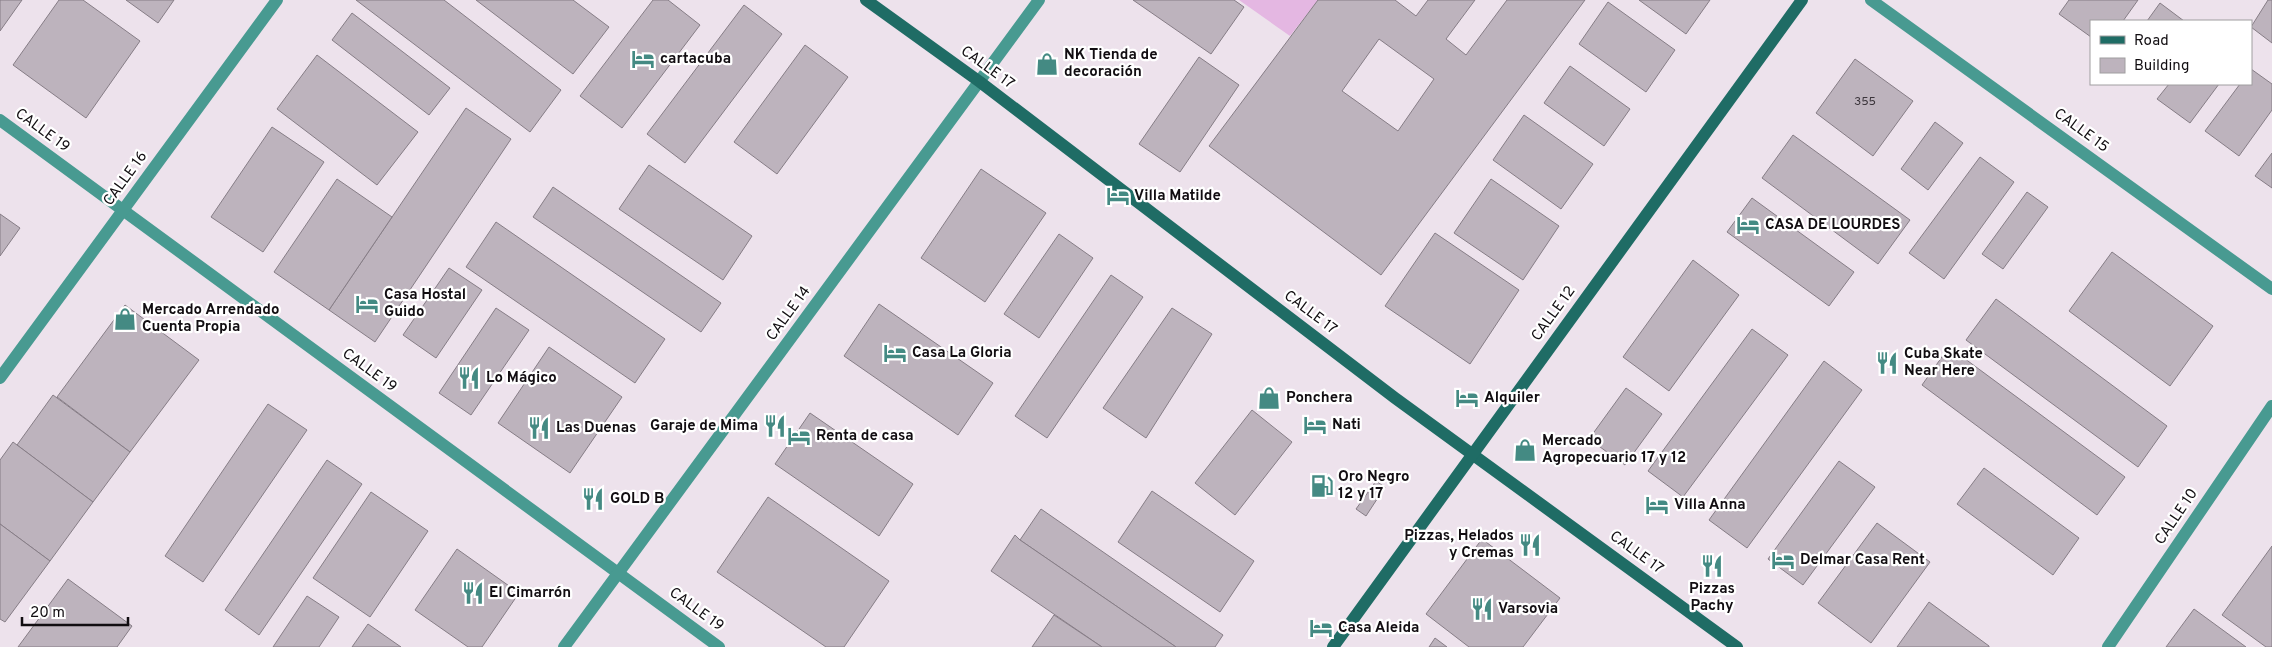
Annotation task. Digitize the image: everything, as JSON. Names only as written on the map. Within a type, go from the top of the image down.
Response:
[{"type":"street","name":"CALLE 16","points":[[0,378],[277,0]]},
{"type":"street","name":"CALLE 17","points":[[866,0],[980,82],[1394,398],[1737,647]]},
{"type":"street","name":"CALLE 14","points":[[564,647],[1039,0]]},
{"type":"street","name":"CALLE 12","points":[[1333,647],[1802,0]]},
{"type":"street","name":"CALLE 15","points":[[1871,0],[2272,289]]},
{"type":"street","name":"CALLE 19","points":[[0,120],[719,647]]},
{"type":"street","name":"CALLE 10","points":[[2108,647],[2272,406]]},
{"type":"shaded area","points":[[1239,0],[1318,0],[1290,36]]},
{"type":"building","points":[[0,0],[22,0],[0,31]]},
{"type":"building","points":[[59,0],[83,0],[140,41],[86,118],[13,65]]},
{"type":"building","points":[[126,0],[174,0],[158,23]]},
{"type":"building","points":[[356,0],[444,0],[561,90],[530,132]]},
{"type":"building","points":[[476,0],[573,0],[609,27],[573,74]]},
{"type":"building","points":[[653,0],[668,0],[700,25],[622,128],[580,96]]},
{"type":"building","points":[[1133,0],[1234,0],[1244,7],[1211,54]]},
{"type":"building","points":[[1318,0],[1395,0],[1416,16],[1428,0],[1475,0],[1446,39],[1466,55],[1507,0],[1585,0],[1381,275],[1209,146]],"holes":[[[1379,39],[1434,79],[1398,131],[1342,91]]]},
{"type":"building","points":[[1639,0],[1710,0],[1686,34]]},
{"type":"building","points":[[2069,0],[2138,0],[2124,20],[2090,20],[2090,36],[2059,14]]},
{"type":"building","points":[[2268,0],[2272,0],[2272,43],[2252,28]]},
{"type":"building","points":[[1608,2],[1675,50],[1646,92],[1579,44]]},
{"type":"building","points":[[2160,3],[2183,20],[2148,20]]},
{"type":"building","points":[[744,5],[782,34],[685,163],[647,134]]},
{"type":"building","points":[[352,13],[450,88],[429,115],[332,40]]},
{"type":"building","points":[[805,45],[848,77],[777,174],[734,142]]},
{"type":"building","points":[[317,55],[418,132],[377,185],[277,109]]},
{"type":"building","points":[[1199,57],[1239,85],[1180,172],[1139,144]]},
{"type":"building","points":[[1855,59],[1913,101],[1873,156],[1816,113]]},
{"type":"building","points":[[1570,66],[1630,109],[1604,146],[1544,103]]},
{"type":"building","points":[[2252,70],[2272,84],[2272,110],[2239,156],[2205,131],[2239,85],[2252,85]]},
{"type":"building","points":[[2168,85],[2218,85],[2190,123],[2157,99]]},
{"type":"building","points":[[466,108],[511,139],[375,342],[329,310]]},
{"type":"building","points":[[1524,115],[1593,164],[1561,209],[1493,160]]},
{"type":"building","points":[[1935,122],[1963,143],[1928,190],[1901,169]]},
{"type":"building","points":[[272,127],[324,162],[263,252],[211,217]]},
{"type":"building","points":[[1793,135],[1910,220],[1878,264],[1762,178]]},
{"type":"building","points":[[2272,153],[2272,188],[2255,176]]},
{"type":"building","points":[[1980,157],[2014,182],[1944,279],[1909,253]]},
{"type":"building","points":[[649,165],[752,236],[723,280],[619,209]]},
{"type":"building","points":[[981,169],[1046,213],[985,302],[921,258]]},
{"type":"building","points":[[337,179],[392,217],[329,310],[274,272]]},
{"type":"building","points":[[1491,179],[1559,226],[1523,280],[1454,233]]},
{"type":"building","points":[[553,187],[721,303],[701,332],[533,217]]},
{"type":"building","points":[[2027,192],[2048,207],[2003,269],[1982,254]]},
{"type":"building","points":[[1752,198],[1854,272],[1829,306],[1727,232]]},
{"type":"building","points":[[0,214],[20,228],[0,256]]},
{"type":"building","points":[[496,222],[665,339],[635,383],[466,267]]},
{"type":"building","points":[[1435,233],[1519,290],[1470,364],[1385,306]]},
{"type":"building","points":[[1059,234],[1093,258],[1039,338],[1004,314]]},
{"type":"building","points":[[2112,252],[2213,326],[2170,386],[2069,311]]},
{"type":"building","points":[[1693,260],[1739,295],[1669,391],[1623,357]]},
{"type":"building","points":[[449,268],[482,290],[436,358],[403,335]]},
{"type":"building","points":[[1111,275],[1143,297],[1047,438],[1015,416]]},
{"type":"building","points":[[1996,299],[2167,426],[2138,467],[1966,340]]},
{"type":"building","points":[[879,304],[993,383],[958,435],[844,356]]},
{"type":"building","points":[[125,305],[199,360],[130,452],[57,397]]},
{"type":"building","points":[[496,308],[529,330],[471,415],[439,393]]},
{"type":"building","points":[[1172,308],[1212,334],[1146,438],[1103,408]]},
{"type":"building","points":[[1752,329],[1788,355],[1683,497],[1648,471]]},
{"type":"building","points":[[549,347],[622,397],[570,473],[498,423]]},
{"type":"building","points":[[1949,347],[2125,477],[2097,515],[1922,385]]},
{"type":"building","points":[[1824,361],[1862,390],[1747,548],[1709,520]]},
{"type":"building","points":[[1626,388],[1662,414],[1625,465],[1589,439]]},
{"type":"building","points":[[53,395],[130,452],[93,502],[17,445]]},
{"type":"building","points":[[268,404],[307,430],[203,582],[165,556]]},
{"type":"building","points":[[1252,410],[1292,442],[1235,515],[1195,483]]},
{"type":"building","points":[[810,413],[913,484],[879,536],[775,464]]},
{"type":"building","points":[[13,442],[93,502],[50,561],[0,524],[0,460]]},
{"type":"building","points":[[327,460],[362,484],[259,635],[225,610]]},
{"type":"building","points":[[1839,461],[1875,487],[1803,585],[1768,559]]},
{"type":"building","points":[[1984,468],[2079,538],[2053,575],[1957,504]]},
{"type":"building","points":[[1376,481],[1385,487],[1366,516],[1356,509]]},
{"type":"building","points":[[1152,491],[1254,561],[1220,612],[1118,542]]},
{"type":"building","points":[[371,492],[428,531],[370,617],[313,578]]},
{"type":"building","points":[[768,497],[889,581],[844,647],[826,647],[717,572]]},
{"type":"building","points":[[1041,509],[1223,635],[1215,647],[1176,647],[1020,540]]},
{"type":"building","points":[[1877,523],[1930,562],[1871,643],[1818,603]]},
{"type":"building","points":[[0,524],[50,561],[5,622],[0,619]]},
{"type":"building","points":[[1015,535],[1176,647],[1102,647],[991,571]]},
{"type":"building","points":[[1482,539],[1560,598],[1523,647],[1469,647],[1426,614]]},
{"type":"building","points":[[2272,546],[2272,647],[2266,647],[2222,615]]},
{"type":"building","points":[[457,549],[519,593],[482,647],[468,647],[415,610]]},
{"type":"building","points":[[68,579],[132,626],[117,647],[18,647]]},
{"type":"building","points":[[307,596],[339,617],[319,647],[273,647]]},
{"type":"building","points":[[1929,602],[1989,646],[1989,647],[1897,647]]},
{"type":"building","points":[[2194,609],[2246,647],[2166,647]]},
{"type":"building","points":[[1054,615],[1102,647],[1032,647]]},
{"type":"building","points":[[368,624],[401,647],[352,647]]},
{"type":"building","points":[[1435,638],[1447,647],[1429,647]]},
{"type":"place","name":"cartacuba","points":[[643,59]]},
{"type":"place","name":"NK Tienda de decoración","points":[[1047,64]]},
{"type":"place","name":"Villa Matilde","points":[[1118,196]]},
{"type":"place","name":"CASA DE LOURDES","points":[[1748,225]]},
{"type":"place","name":"Casa Hostal Guido","points":[[367,304]]},
{"type":"place","name":"Mercado Arrendado Cuenta Propia","points":[[125,319]]},
{"type":"place","name":"Casa La Gloria","points":[[895,353]]},
{"type":"place","name":"Cuba Skate Near Here","points":[[1887,363]]},
{"type":"place","name":"Lo Mágico","points":[[469,378]]},
{"type":"place","name":"Ponchera","points":[[1269,398]]},
{"type":"place","name":"Alquiler","points":[[1467,398]]},
{"type":"place","name":"Nati","points":[[1315,425]]},
{"type":"place","name":"Garaje de Mima","points":[[775,426]]},
{"type":"place","name":"Las Duenas","points":[[539,428]]},
{"type":"place","name":"Renta de casa","points":[[799,436]]},
{"type":"place","name":"Mercado Agropecuario 17 y 12","points":[[1525,450]]},
{"type":"place","name":"Oro Negro 12 y 17","points":[[1322,486]]},
{"type":"place","name":"GOLD B","points":[[593,499]]},
{"type":"place","name":"Villa Anna","points":[[1657,505]]},
{"type":"place","name":"Pizzas, Helados y Cremas","points":[[1530,545]]},
{"type":"place","name":"Delmar Casa Rent","points":[[1783,560]]},
{"type":"place","name":"Pizzas Pachy","points":[[1712,566]]},
{"type":"place","name":"El Cimarrón","points":[[473,593]]},
{"type":"place","name":"Varsovia","points":[[1482,609]]},
{"type":"place","name":"Casa Aleida","points":[[1321,628]]}]
